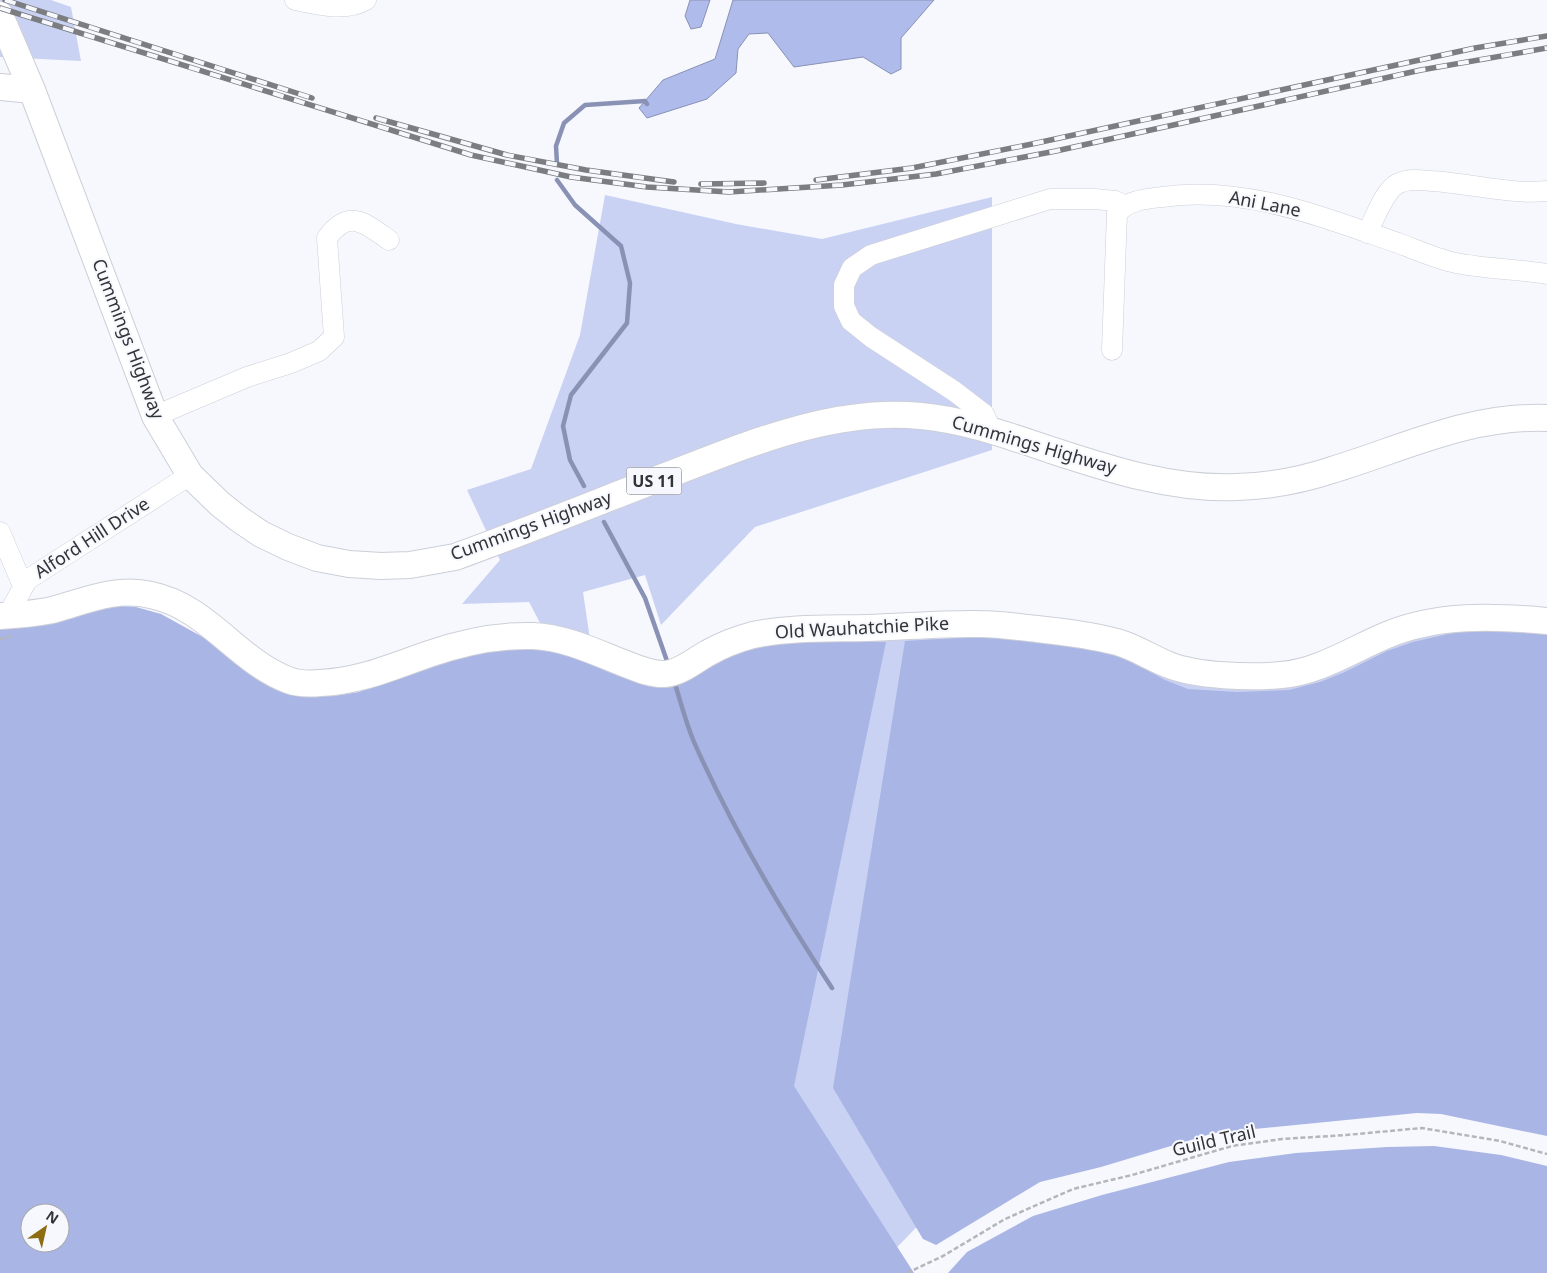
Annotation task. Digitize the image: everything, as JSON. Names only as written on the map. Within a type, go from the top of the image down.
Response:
[{"type":"main road","name":"Cummings Highway","points":[[4,31],[32,90],[156,416],[190,475],[220,504],[261,534],[317,558],[349,564],[381,566],[410,565],[455,557],[732,451],[806,426],[876,415],[920,416],[991,430],[1152,480],[1196,486],[1238,487],[1263,485],[1331,471],[1454,429],[1486,421],[1516,418],[1547,418]]},
{"type":"main road","points":[[0,87],[32,90]]},
{"type":"main road","name":"Old Wauhatchie Pike","points":[[4,615],[55,610],[107,593],[147,593],[176,602],[202,617],[248,656],[270,670],[290,681],[305,683],[346,681],[373,675],[430,654],[472,643],[529,636],[551,637],[639,669],[666,674],[692,663],[712,650],[749,636],[806,628],[843,629],[944,624],[984,624],[1092,636],[1124,643],[1174,667],[1218,675],[1284,675],[1323,666],[1390,633],[1423,624],[1493,616],[1547,621]]},
{"type":"street","points":[[295,0],[344,7],[366,0]]},
{"type":"street","points":[[1367,232],[1386,196],[1396,184],[1409,180],[1456,182],[1520,191],[1547,191]]},
{"type":"street","name":"Ani Lane","points":[[1124,205],[1140,200],[1169,196],[1207,194],[1243,197],[1305,211],[1456,262],[1547,274]]},
{"type":"street","points":[[991,430],[984,414],[954,391],[850,321],[844,306],[844,285],[852,268],[871,255],[1050,199],[1115,201],[1124,205],[1117,212],[1112,350]]},
{"type":"street","points":[[156,416],[246,376],[292,363],[319,351],[334,338],[327,238],[336,226],[352,220],[365,222],[389,240]]},
{"type":"street","name":"Alford Hill Drive","points":[[4,615],[27,580],[190,475]]},
{"type":"street","points":[[0,532],[23,586]]},
{"type":"path","name":"Guild Trail","points":[[907,1273],[943,1256],[1005,1219],[1073,1189],[1132,1175],[1232,1146],[1282,1139],[1346,1136],[1422,1128],[1500,1141],[1547,1154]]},
{"type":"shaded area","points":[[0,0],[51,0],[71,7],[81,61],[0,57]]},
{"type":"shaded area","points":[[690,0],[710,0],[701,27],[691,29],[685,16]]},
{"type":"shaded area","points":[[733,0],[934,0],[901,38],[901,69],[891,74],[863,57],[794,67],[768,33],[749,34],[738,49],[736,73],[707,99],[647,118],[639,108],[663,80],[715,59]]},
{"type":"shaded area","points":[[605,195],[736,224],[822,239],[992,197],[992,450],[755,527],[661,625],[645,575],[583,592],[594,666],[668,691],[849,641],[999,637],[1127,657],[1172,680],[1218,688],[1266,685],[1417,638],[1452,633],[1489,633],[880,1265],[0,1273],[63,666],[606,748],[529,602],[462,604],[500,560],[467,490],[531,469],[580,335]]},
{"type":"shaded area","points":[[109,605],[136,607],[161,614],[301,696],[333,696],[359,692],[387,680],[485,649],[542,643],[623,674],[750,647],[798,640],[886,642],[794,1086],[914,1273],[0,1273],[0,627]]},
{"type":"shaded area","points":[[1506,629],[1547,631],[1547,1136],[1441,1114],[1417,1113],[1214,1133],[1101,1167],[1040,1182],[936,1245],[923,1239],[833,1088],[905,641],[1005,635],[1115,652],[1165,680],[1188,689],[1237,692],[1289,690],[1320,682],[1387,651],[1413,642],[1461,631]]},
{"type":"shaded area","points":[[1434,1146],[1501,1155],[1547,1166],[1547,1273],[948,1273],[967,1252],[1033,1216],[1102,1195],[1229,1162],[1296,1153]]},
{"type":"waterway","points":[[557,164],[556,146],[564,123],[585,105],[645,101],[647,104]]},
{"type":"waterway","points":[[557,180],[575,205],[621,246],[630,283],[627,323],[571,395],[563,426],[570,460],[584,486]]},
{"type":"waterway","points":[[604,522],[645,598],[667,661]]},
{"type":"waterway","points":[[675,684],[694,742],[724,806],[776,898],[832,988]]},
{"type":"railway","points":[[5,0],[312,98]]},
{"type":"railway","points":[[0,8],[471,155],[571,177],[647,187],[729,192],[842,185],[936,174],[1056,151],[1421,70],[1547,48]]},
{"type":"railway","points":[[816,180],[912,168],[1032,144],[1475,48],[1547,36]]},
{"type":"railway","points":[[376,118],[507,155],[586,170],[674,182]]},
{"type":"railway","points":[[701,184],[764,183]]}]
